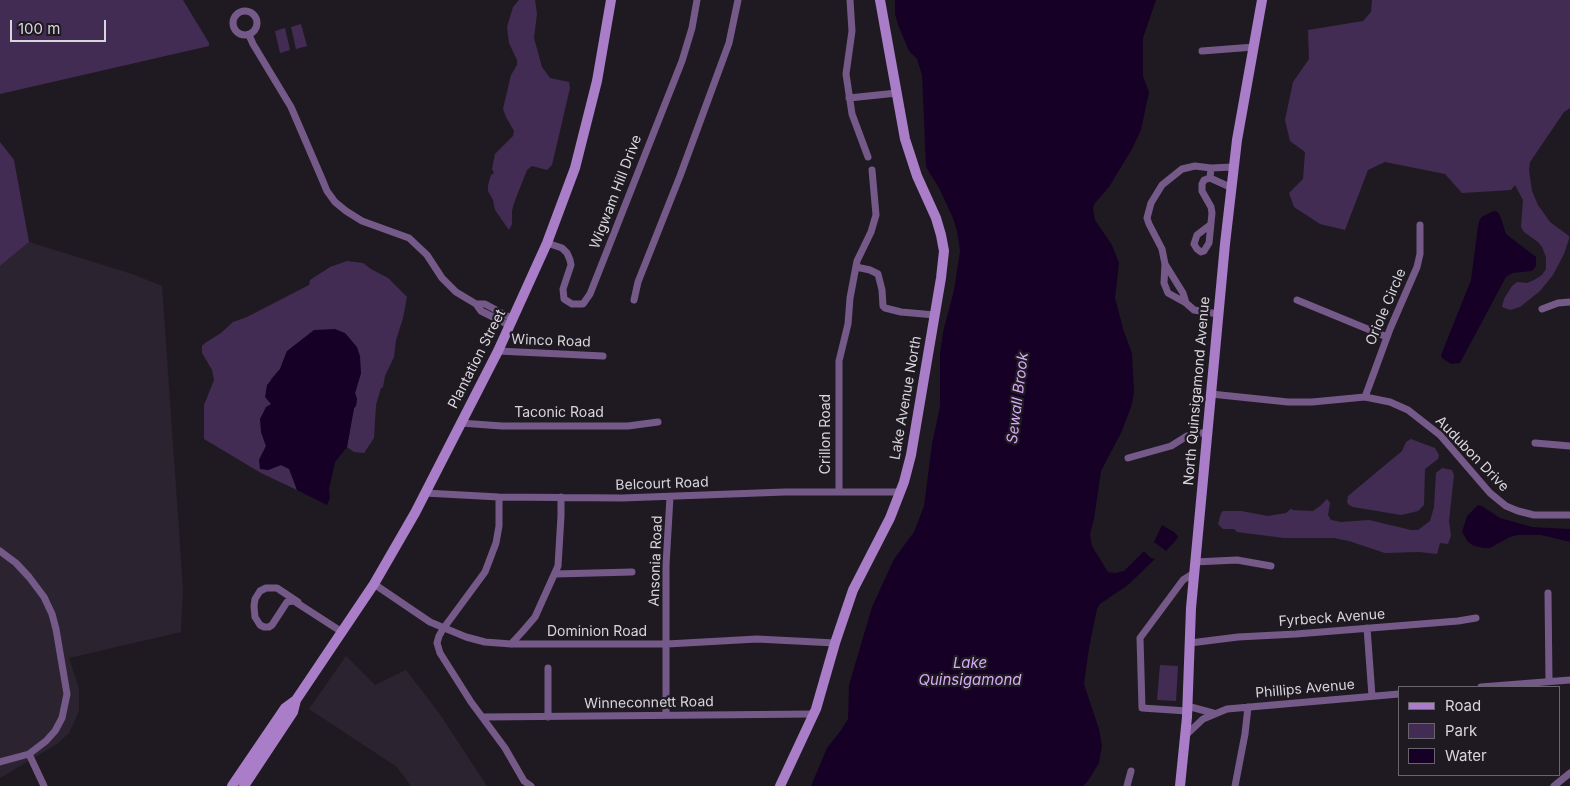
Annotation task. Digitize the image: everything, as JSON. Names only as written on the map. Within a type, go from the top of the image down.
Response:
[{"type":"main road","name":"Plantation Street","points":[[232,786],[285,708],[296,700],[374,584],[425,494],[498,351],[548,243],[570,184],[597,81],[611,0]]},
{"type":"main road","name":"Lake Avenue North","points":[[780,786],[814,714],[853,590],[890,518],[900,492],[911,455],[942,269],[943,243],[939,227],[923,193],[902,130],[880,0]]},
{"type":"main road","name":"North Quinsigamond Avenue","points":[[1180,786],[1186,735],[1195,568],[1230,188],[1262,0]]},
{"type":"main road","name":"Plantation Street","points":[[244,786],[293,712],[296,700]]},
{"type":"street","name":"Wigwam Hill Drive","points":[[548,243],[562,248],[570,260],[571,265],[563,289],[564,299],[572,304],[584,304],[590,294],[682,61],[692,28],[696,0]]},
{"type":"street","points":[[634,300],[638,282],[680,176],[729,43],[738,0]]},
{"type":"street","points":[[850,0],[852,31],[846,74],[852,114],[868,157]]},
{"type":"street","points":[[249,34],[253,44],[291,107],[331,196],[357,218],[403,235],[414,242],[427,254],[442,278],[451,287],[476,304],[485,304],[511,322]]},
{"type":"street","points":[[1202,52],[1254,47]]},
{"type":"street","points":[[849,98],[897,93]]},
{"type":"street","points":[[1186,303],[1183,293],[1166,264],[1162,250],[1149,224],[1148,218],[1151,203],[1162,185],[1182,169],[1195,166],[1211,168],[1233,167]]},
{"type":"street","points":[[1210,178],[1211,168]]},
{"type":"street","name":"Crillon Road","points":[[839,492],[838,376],[840,355],[848,324],[850,298],[858,256],[871,232],[876,215],[872,170]]},
{"type":"street","points":[[1210,178],[1230,188]]},
{"type":"street","points":[[1210,178],[1203,182],[1201,189],[1211,208],[1210,225]]},
{"type":"street","name":"Oriole Circle","points":[[1365,396],[1417,267],[1420,254],[1420,225]]},
{"type":"street","points":[[1166,264],[1164,277],[1166,290],[1170,294],[1194,310],[1218,314]]},
{"type":"street","points":[[856,267],[878,274],[883,306],[885,308],[901,312],[935,315]]},
{"type":"street","points":[[1297,300],[1387,338]]},
{"type":"street","points":[[1542,309],[1558,303],[1570,302]]},
{"type":"street","name":"Winco Road","points":[[498,351],[602,356]]},
{"type":"street","name":"Audubon Drive","points":[[1211,394],[1301,402],[1365,396],[1384,400],[1400,406],[1434,430],[1490,493],[1506,506],[1518,512],[1534,515],[1570,515]]},
{"type":"street","name":"Taconic Road","points":[[460,423],[502,426],[628,426],[658,422]]},
{"type":"street","points":[[1128,458],[1171,446],[1188,436],[1207,432]]},
{"type":"street","points":[[1535,443],[1570,446]]},
{"type":"street","name":"Belcourt Road","points":[[425,494],[499,497],[670,497],[900,492]]},
{"type":"street","points":[[499,497],[499,526],[496,543],[485,572],[443,629],[437,643],[440,653],[471,702],[484,717],[505,748],[524,781],[531,786]]},
{"type":"street","points":[[510,644],[523,632],[534,617],[555,574],[559,558],[561,497]]},
{"type":"street","name":"Ansonia Road","points":[[666,715],[666,565],[670,497]]},
{"type":"street","points":[[0,551],[25,572],[44,597],[52,614],[65,682],[66,700],[62,718],[51,736],[29,754],[0,762]]},
{"type":"street","points":[[1214,714],[1187,708],[1142,708],[1140,638],[1183,580],[1195,568],[1236,560],[1271,566]]},
{"type":"street","points":[[555,574],[632,572]]},
{"type":"street","name":"Dominion Road","points":[[374,584],[424,619],[443,629],[473,640],[510,644],[667,644],[758,639],[835,643]]},
{"type":"street","points":[[298,602],[287,602],[272,625],[267,628],[260,625],[255,616],[255,599],[260,591],[266,588],[277,588],[298,602],[342,632]]},
{"type":"street","points":[[1548,593],[1549,681]]},
{"type":"street","name":"Fyrbeck Avenue","points":[[1190,643],[1238,637],[1458,621],[1476,618]]},
{"type":"street","points":[[1367,628],[1372,696]]},
{"type":"street","points":[[548,668],[548,717]]},
{"type":"street","points":[[1492,686],[1570,680]]},
{"type":"street","name":"Phillips Avenue","points":[[1186,735],[1203,719],[1227,709],[1398,694]]},
{"type":"street","points":[[1236,786],[1248,706]]},
{"type":"street","name":"Winneconnett Road","points":[[484,717],[814,714]]},
{"type":"street","points":[[29,754],[44,786]]},
{"type":"street","points":[[1128,786],[1131,771]]},
{"type":"street","points":[[1554,786],[1570,773]]},
{"type":"shaded area","points":[[29,242],[132,274],[162,286],[183,589],[181,632],[69,658],[79,689],[79,711],[69,733],[57,744],[0,778],[0,266]]},
{"type":"shaded area","points":[[346,656],[375,685],[406,670],[439,713],[487,786],[411,786],[397,767],[309,709]]},
{"type":"green space","points":[[0,0],[183,0],[209,46],[0,94]]},
{"type":"green space","points":[[519,0],[535,0],[537,14],[534,38],[542,67],[550,78],[569,82],[570,88],[552,165],[547,170],[532,166],[527,170],[514,203],[512,224],[509,230],[495,210],[493,200],[488,191],[488,185],[491,175],[494,173],[492,169],[495,154],[513,136],[514,131],[503,109],[511,75],[517,65],[517,60],[509,43],[507,27],[513,7]]},
{"type":"green space","points":[[1372,0],[1570,0],[1570,108],[1564,112],[1530,162],[1529,170],[1532,191],[1538,205],[1550,222],[1569,236],[1569,239],[1564,254],[1553,275],[1540,291],[1520,307],[1510,310],[1502,307],[1504,299],[1512,286],[1517,282],[1527,283],[1542,275],[1546,269],[1546,257],[1538,242],[1524,232],[1521,227],[1523,200],[1515,185],[1511,190],[1462,193],[1445,174],[1385,162],[1368,170],[1345,230],[1320,224],[1294,207],[1289,193],[1303,179],[1305,152],[1290,141],[1285,120],[1293,82],[1309,59],[1308,30],[1363,21],[1371,12]]},
{"type":"green space","points":[[301,24],[307,46],[296,49],[291,27]]},
{"type":"green space","points":[[285,28],[290,50],[280,53],[275,31]]},
{"type":"green space","points":[[0,142],[14,160],[29,242],[0,266]]},
{"type":"green space","points":[[347,261],[363,263],[388,278],[407,297],[403,318],[396,340],[394,357],[385,376],[376,405],[374,438],[364,453],[354,452],[347,447],[354,408],[356,406],[357,399],[355,393],[361,373],[287,351],[280,369],[271,379],[271,404],[261,432],[266,446],[259,460],[268,470],[281,465],[290,469],[297,490],[261,473],[204,439],[204,405],[214,380],[212,370],[202,353],[202,346],[233,322],[247,317],[309,285],[310,280],[330,267]]},
{"type":"green space","points":[[1411,439],[1435,448],[1439,455],[1438,459],[1425,469],[1424,505],[1418,511],[1401,515],[1349,505],[1347,502],[1348,496],[1402,451],[1406,442]]},
{"type":"green space","points":[[1442,468],[1452,470],[1454,475],[1449,521],[1451,536],[1448,544],[1440,543],[1437,554],[1419,552],[1385,553],[1334,538],[1284,538],[1237,532],[1234,529],[1223,529],[1218,524],[1223,511],[1241,511],[1268,516],[1286,513],[1292,508],[1292,510],[1313,511],[1327,499],[1330,503],[1328,515],[1331,520],[1341,522],[1369,520],[1418,530],[1430,521],[1434,507],[1436,473]]},
{"type":"green space","points":[[1160,665],[1178,666],[1176,701],[1157,700]]},
{"type":"water","name":"Lake Quinsigamond","points":[[895,0],[1156,0],[1143,38],[1143,76],[1149,92],[1141,130],[1109,187],[1093,208],[1095,220],[1112,245],[1119,263],[1115,298],[1132,353],[1134,392],[1132,404],[1122,431],[1101,471],[1090,534],[1092,546],[1108,572],[1124,571],[1144,551],[1151,558],[1155,559],[1128,585],[1100,604],[1097,609],[1084,684],[1099,729],[1102,746],[1099,763],[1083,786],[811,786],[827,748],[848,719],[849,685],[872,607],[894,559],[914,532],[924,506],[932,444],[940,406],[940,353],[943,332],[954,290],[960,251],[953,218],[939,188],[926,167],[922,75],[917,59],[909,51],[898,25],[895,14]]},
{"type":"water","points":[[1494,211],[1498,212],[1506,234],[1536,257],[1536,266],[1532,271],[1513,273],[1506,277],[1460,363],[1451,364],[1442,358],[1441,355],[1471,280],[1480,219]]},
{"type":"water","points":[[335,329],[345,333],[357,347],[360,356],[361,373],[355,393],[357,399],[356,406],[354,408],[347,447],[335,462],[329,489],[330,498],[327,505],[297,490],[289,469],[281,465],[268,470],[260,469],[259,460],[266,446],[261,432],[260,419],[266,407],[271,404],[265,397],[267,385],[280,369],[287,351],[314,330]]},
{"type":"water","points":[[1478,505],[1500,518],[1532,527],[1570,529],[1570,542],[1541,535],[1518,535],[1510,537],[1490,548],[1474,546],[1468,542],[1462,532],[1467,516]]},
{"type":"water","points":[[1162,525],[1178,536],[1166,551],[1154,542]]},
{"type":"water label","name":"Sewall Brook","points":[[1018,398]]}]
